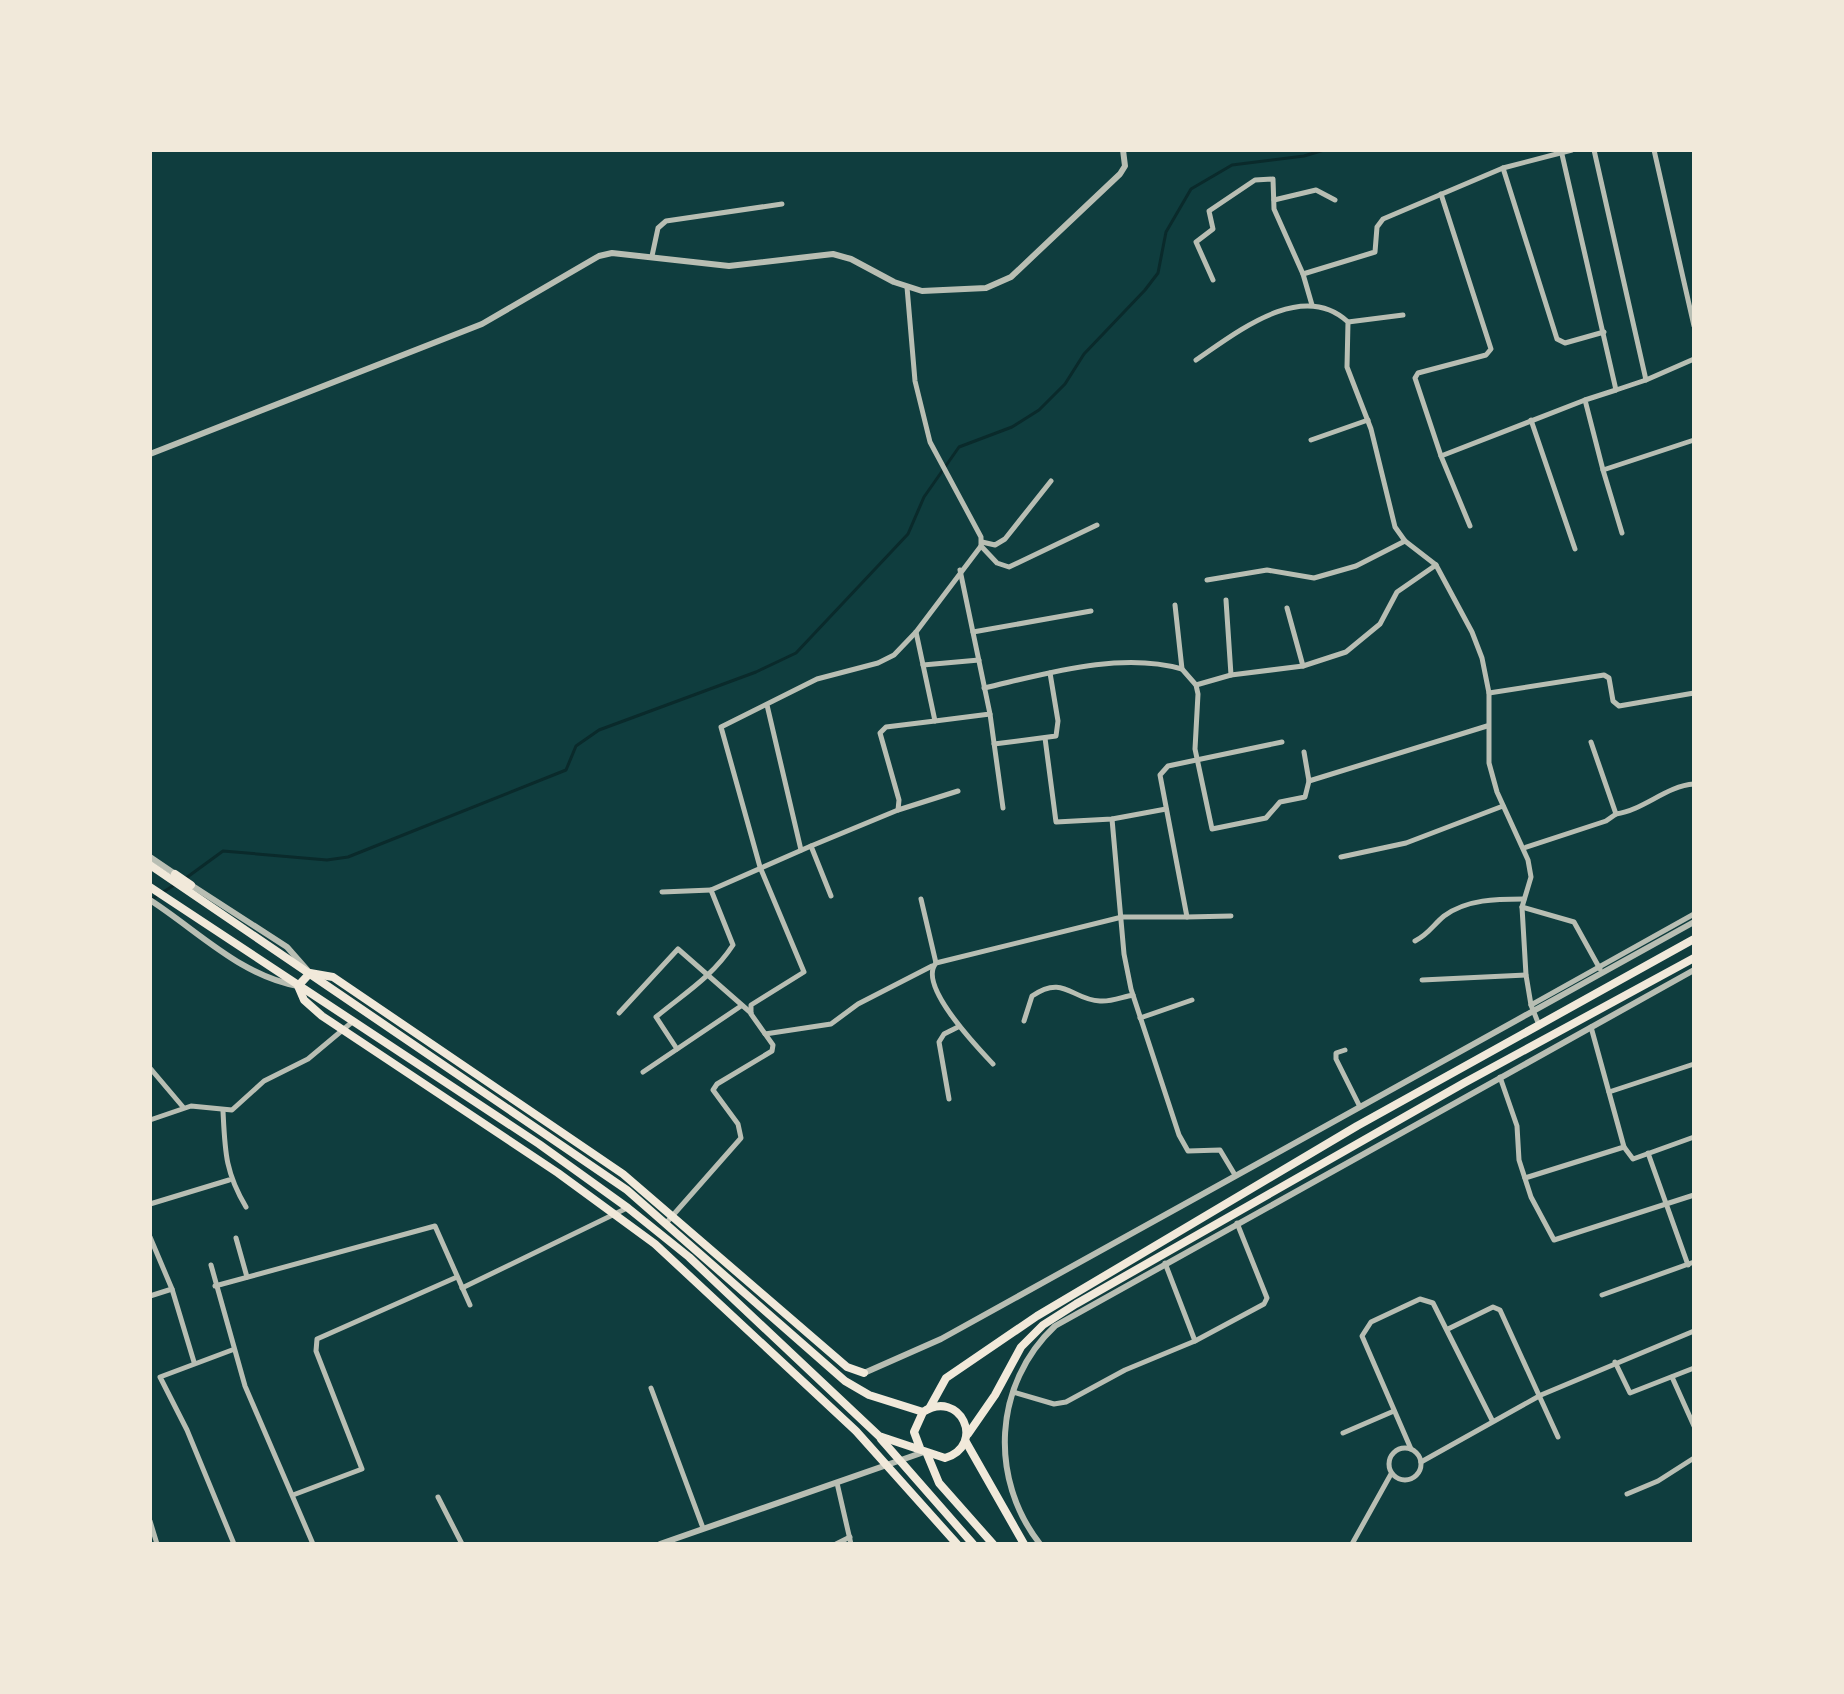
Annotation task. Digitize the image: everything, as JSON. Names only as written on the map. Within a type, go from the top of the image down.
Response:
[{"type":"highway","points":[[150,865],[189,887],[670,1218],[742,1275],[847,1367],[864,1373]]},
{"type":"highway","points":[[150,887],[351,1023],[539,1144],[647,1223],[689,1257],[879,1436],[973,1544]]},
{"type":"highway","points":[[993,1544],[939,1483],[914,1432],[946,1378],[1037,1316],[1357,1126],[1694,939]]},
{"type":"highway","points":[[879,1436],[924,1451],[935,1458],[953,1455],[995,1395],[1021,1347],[1054,1318],[1464,1083],[1694,958]]},
{"type":"highway","points":[[298,986],[310,973]]},
{"type":"highway","points":[[298,986],[311,1007],[490,1126],[638,1232],[742,1322],[856,1431],[957,1544]]},
{"type":"highway","points":[[670,1218],[698,1250],[845,1381],[869,1395],[926,1410],[939,1405],[956,1410],[967,1425],[967,1438],[1024,1544]]},
{"type":"highway","points":[[638,1232],[647,1223]]},
{"type":"highway","points":[[689,1257],[698,1250]]},
{"type":"highway","points":[[742,1275],[745,1293]]},
{"type":"highway","points":[[739,1304],[742,1322]]},
{"type":"street","points":[[150,454],[482,324],[599,256],[628,253],[740,266],[833,254],[851,259],[907,287],[951,292],[986,288],[1011,277],[1123,170],[1123,150]]},
{"type":"street","points":[[1303,274],[1369,256],[1377,249],[1379,222],[1503,168],[1572,150]]},
{"type":"street","points":[[1594,150],[1646,380]]},
{"type":"street","points":[[1654,150],[1694,326]]},
{"type":"street","points":[[1561,151],[1616,390]]},
{"type":"street","points":[[1503,168],[1557,339],[1565,343],[1604,332]]},
{"type":"street","points":[[1213,280],[1196,242],[1213,229],[1209,211],[1236,190],[1260,178],[1275,181],[1276,215],[1303,274],[1312,305]]},
{"type":"street","points":[[1274,200],[1316,190],[1335,200]]},
{"type":"street","points":[[1441,194],[1491,349],[1486,355],[1418,373],[1415,378],[1441,456],[1470,526]]},
{"type":"street","points":[[652,256],[658,228],[666,221],[782,204]]},
{"type":"street","points":[[907,287],[915,381],[939,463],[981,544],[997,563],[1009,567],[1097,525]]},
{"type":"street","points":[[1196,360],[1257,321],[1312,305],[1348,322],[1403,315]]},
{"type":"street","points":[[1348,322],[1347,367],[1368,420],[1395,527],[1405,541],[1436,565],[1472,632],[1489,693],[1489,763],[1503,806],[1524,848],[1531,877],[1522,907],[1526,975],[1532,1008],[1539,1025]]},
{"type":"street","points":[[1441,456],[1531,420],[1646,380],[1694,359]]},
{"type":"street","points":[[1585,400],[1622,533]]},
{"type":"street","points":[[1311,440],[1368,420]]},
{"type":"street","points":[[1531,420],[1575,549]]},
{"type":"street","points":[[1603,470],[1694,440]]},
{"type":"street","points":[[981,544],[995,545],[1005,539],[1051,481]]},
{"type":"street","points":[[1207,580],[1267,570],[1314,578],[1356,566],[1405,541]]},
{"type":"street","points":[[751,1014],[754,1002],[804,972],[760,867],[721,727],[817,679],[886,659],[916,632],[981,544]]},
{"type":"street","points":[[1196,685],[1231,675],[1303,666],[1356,646],[1380,624],[1397,592],[1436,565]]},
{"type":"street","points":[[960,570],[990,714],[1003,808]]},
{"type":"street","points":[[1226,600],[1231,675]]},
{"type":"street","points":[[1175,605],[1182,669],[1196,685],[1198,759],[1211,827],[1217,830],[1266,818],[1280,802],[1305,797],[1309,781],[1304,752]]},
{"type":"street","points":[[1287,608],[1303,666]]},
{"type":"street","points":[[973,632],[1091,611]]},
{"type":"street","points":[[916,632],[935,721]]},
{"type":"street","points":[[923,665],[979,660]]},
{"type":"street","points":[[984,688],[1050,673],[1125,664],[1182,669]]},
{"type":"street","points":[[994,744],[1054,737],[1058,730],[1050,673]]},
{"type":"street","points":[[1489,693],[1604,675],[1609,678],[1613,701],[1619,706],[1694,693]]},
{"type":"street","points":[[767,705],[801,850]]},
{"type":"street","points":[[898,810],[899,800],[880,733],[886,727],[990,714]]},
{"type":"street","points":[[1309,781],[1487,726]]},
{"type":"street","points":[[1045,738],[1056,822],[1112,819],[1166,809]]},
{"type":"street","points":[[1187,917],[1166,809],[1162,770],[1198,759],[1282,742]]},
{"type":"street","points":[[1591,742],[1616,814]]},
{"type":"street","points":[[1524,848],[1635,810],[1680,787],[1694,784]]},
{"type":"street","points":[[662,892],[711,890],[898,810],[958,791]]},
{"type":"street","points":[[1341,857],[1406,843],[1503,806]]},
{"type":"street","points":[[1112,819],[1124,954],[1140,1018],[1183,1145],[1188,1151],[1220,1150],[1235,1175]]},
{"type":"street","points":[[811,846],[831,896]]},
{"type":"street","points":[[150,857],[171,875]]},
{"type":"street","points":[[677,1049],[656,1017],[709,978],[717,961],[733,945],[711,890]]},
{"type":"street","points":[[921,899],[944,1005],[958,1027],[993,1064]]},
{"type":"street","points":[[1415,941],[1427,935],[1442,917],[1465,905],[1524,899]]},
{"type":"street","points":[[150,900],[247,969],[274,982],[298,986]]},
{"type":"street","points":[[1522,907],[1574,922],[1600,969]]},
{"type":"street","points":[[864,1373],[941,1339],[1684,924],[1694,914]]},
{"type":"street","points":[[765,1034],[831,1024],[858,1004],[934,964],[1122,917],[1231,916]]},
{"type":"street","points":[[1532,1008],[1684,924],[1694,922]]},
{"type":"street","points":[[619,1013],[678,949],[685,952],[709,978],[751,1014],[772,1051],[714,1087],[741,1130],[741,1138],[670,1218]]},
{"type":"street","points":[[1040,1544],[1018,1510],[1011,1490],[1002,1436],[1012,1392],[1023,1367],[1055,1326],[1694,970]]},
{"type":"street","points":[[1422,980],[1526,975]]},
{"type":"street","points":[[1024,1021],[1032,996],[1044,989],[1064,987],[1099,1001],[1133,995]]},
{"type":"street","points":[[1140,1018],[1192,1000]]},
{"type":"street","points":[[643,1072],[741,1006]]},
{"type":"street","points":[[150,1120],[183,1107],[223,1111],[237,1107],[264,1081],[308,1059],[351,1023]]},
{"type":"street","points":[[949,1099],[939,1042],[944,1034],[958,1027]]},
{"type":"street","points":[[1591,1027],[1624,1147],[1633,1159],[1694,1137]]},
{"type":"street","points":[[1345,1050],[1336,1053],[1336,1059],[1359,1105]]},
{"type":"street","points":[[1609,1092],[1694,1064]]},
{"type":"street","points":[[150,1068],[183,1107]]},
{"type":"street","points":[[1500,1077],[1517,1126],[1519,1160],[1554,1240],[1694,1195]]},
{"type":"street","points":[[223,1111],[229,1180],[246,1207]]},
{"type":"street","points":[[1525,1178],[1624,1147]]},
{"type":"street","points":[[1602,1295],[1691,1264],[1665,1204],[1648,1153]]},
{"type":"street","points":[[150,1204],[229,1180]]},
{"type":"street","points":[[462,1288],[628,1208]]},
{"type":"street","points":[[1012,1392],[1059,1404],[1125,1370],[1195,1341],[1267,1301],[1237,1223]]},
{"type":"street","points":[[215,1286],[431,1226],[439,1229],[470,1305]]},
{"type":"street","points":[[150,1237],[172,1289],[194,1362]]},
{"type":"street","points":[[236,1238],[247,1277]]},
{"type":"street","points":[[1165,1262],[1195,1341]]},
{"type":"street","points":[[211,1265],[232,1350],[313,1544]]},
{"type":"street","points":[[293,1495],[362,1469],[316,1351],[317,1339],[457,1277]]},
{"type":"street","points":[[150,1296],[172,1289]]},
{"type":"street","points":[[1421,1462],[1411,1449],[1362,1336],[1365,1327],[1424,1298],[1433,1303],[1492,1420]]},
{"type":"street","points":[[1448,1329],[1497,1307],[1541,1395],[1558,1437]]},
{"type":"street","points":[[1411,1449],[1400,1448],[1391,1454],[1388,1464],[1391,1474],[1400,1480],[1411,1479],[1419,1472],[1421,1462],[1541,1395],[1694,1331]]},
{"type":"street","points":[[232,1350],[160,1377],[187,1430],[234,1544]]},
{"type":"street","points":[[1615,1362],[1630,1393],[1694,1368]]},
{"type":"street","points":[[1672,1377],[1694,1424]]},
{"type":"street","points":[[651,1388],[703,1528]]},
{"type":"street","points":[[1343,1433],[1394,1411]]},
{"type":"street","points":[[660,1544],[924,1451]]},
{"type":"street","points":[[1627,1494],[1658,1481],[1694,1458]]},
{"type":"street","points":[[1352,1544],[1391,1474]]},
{"type":"street","points":[[836,1544],[850,1541],[837,1483]]},
{"type":"street","points":[[438,1497],[462,1544]]},
{"type":"street","points":[[150,1521],[157,1544]]},
{"type":"waterway","points":[[186,878],[223,851],[327,860],[348,857],[566,770],[576,746],[599,730],[756,672],[796,653],[908,534],[924,497],[959,447],[1012,427],[1039,410],[1065,384],[1084,354],[1158,273],[1166,232],[1191,189],[1232,165],[1304,156],[1324,150]]},
{"type":"waterway","points":[[152,899],[176,884]]}]
